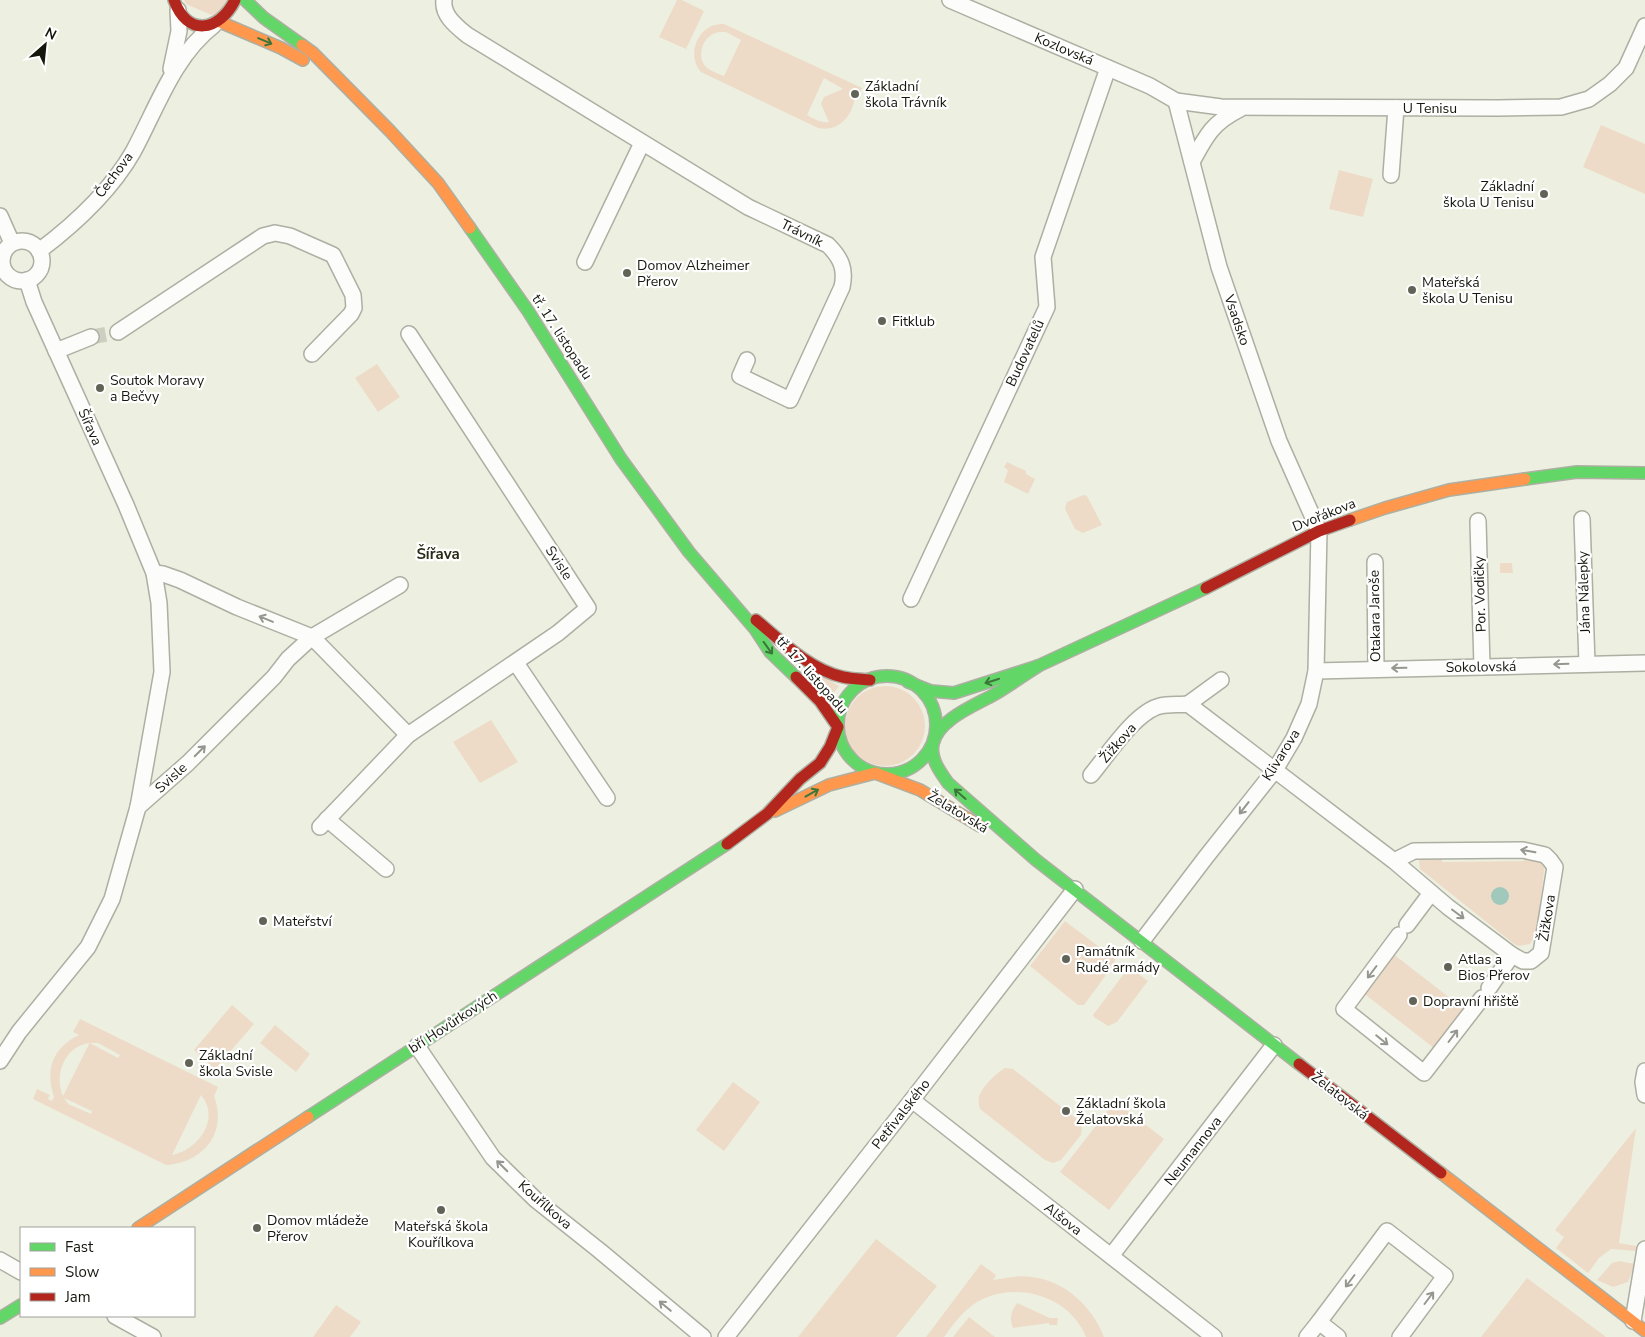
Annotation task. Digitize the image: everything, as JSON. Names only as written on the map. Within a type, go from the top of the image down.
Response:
[{"type":"main road","points":[[217,24],[233,9],[235,0]]},
{"type":"main road","name":"tř. 17. listopadu","points":[[245,0],[264,18],[313,53],[438,183],[518,296],[621,459],[689,552],[755,629],[770,652],[820,701],[838,727]]},
{"type":"main road","name":"tř. 17. listopadu","points":[[174,3],[182,16],[194,24],[200,26],[217,24],[281,48],[314,66],[362,102]]},
{"type":"main road","name":"Dvořákova","points":[[908,682],[931,691],[954,692],[1038,666],[1187,598],[1319,531],[1385,508],[1449,490],[1577,472],[1645,473]]},
{"type":"main road","name":"tř. 17. listopadu","points":[[727,596],[797,652],[818,666],[843,677],[870,680]]},
{"type":"main road","name":"Dvořákova","points":[[934,741],[943,728],[961,712],[1038,666]]},
{"type":"main road","points":[[890,677],[908,682],[924,694],[934,710],[936,731],[934,741],[923,759],[906,771],[891,774],[875,773],[856,763],[843,747],[838,727],[839,716],[847,697],[861,684],[870,680],[890,677]]},
{"type":"main road","name":"bří Hovůrkových","points":[[140,1227],[741,835],[767,814],[800,778],[820,762],[830,747],[838,727]]},
{"type":"main road","name":"Želatovská","points":[[934,741],[935,761],[948,783],[1036,860],[1274,1046],[1645,1331]]},
{"type":"main road","name":"bří Hovůrkových","points":[[767,814],[829,785],[875,773]]},
{"type":"main road","name":"Želatovská","points":[[875,773],[920,790],[1036,860]]},
{"type":"main road","points":[[0,1318],[20,1306]]},
{"type":"street","name":"Trávník","points":[[444,0],[443,4],[450,21],[467,34],[748,207],[828,245],[838,256],[844,276],[842,287],[790,400],[740,376],[747,360]]},
{"type":"street","name":"Kozlovská","points":[[950,0],[1150,86],[1176,101]]},
{"type":"street","name":"Čechova","points":[[167,82],[178,42],[179,22],[174,3]]},
{"type":"street","name":"Čechova","points":[[39,251],[74,224],[109,186],[132,153],[167,82],[191,47],[217,24]]},
{"type":"street","name":"U Tenisu","points":[[1176,101],[1221,107],[1561,107],[1589,98],[1610,84],[1626,68],[1645,26]]},
{"type":"street","name":"Budovatelů","points":[[911,598],[1047,307],[1043,258],[1108,68]]},
{"type":"street","name":"Vsadsko","points":[[1176,101],[1219,267],[1279,441],[1319,531]]},
{"type":"street","points":[[1192,162],[1203,142],[1217,123],[1242,107]]},
{"type":"street","points":[[1391,175],[1396,108]]},
{"type":"street","points":[[585,262],[642,143]]},
{"type":"street","points":[[0,216],[12,243]]},
{"type":"street","points":[[118,332],[263,236],[275,233],[301,240],[334,255],[353,295],[354,308],[352,314],[312,354]]},
{"type":"street","points":[[25,241],[33,244],[39,251],[42,260],[40,268],[35,276],[27,280],[14,279],[1,267],[3,253],[12,243],[25,241]]},
{"type":"street","name":"Šířava","points":[[27,280],[34,302],[126,505],[154,573],[159,603],[162,672],[138,807]]},
{"type":"street","name":"Svisle","points":[[386,869],[324,823],[408,734],[558,634],[588,608],[410,334]]},
{"type":"street","points":[[56,351],[91,337]]},
{"type":"street","name":"Jána Nálepky","points":[[1582,519],[1587,664]]},
{"type":"street","name":"Por. Vodičky","points":[[1478,521],[1482,667]]},
{"type":"street","name":"Klivarova","points":[[1142,941],[1206,856],[1275,770],[1294,738],[1309,704],[1316,671],[1319,531]]},
{"type":"street","name":"Otakara Jaroše","points":[[1375,562],[1376,669]]},
{"type":"street","points":[[154,573],[180,580],[237,607],[312,637],[408,734]]},
{"type":"street","points":[[312,637],[400,585]]},
{"type":"street","name":"Svisle","points":[[138,807],[173,778],[274,677],[288,659],[312,637]]},
{"type":"street","points":[[516,663],[607,798]]},
{"type":"street","name":"Sokolovská","points":[[1316,671],[1645,663]]},
{"type":"street","points":[[1188,704],[1221,680]]},
{"type":"street","name":"Žižkova","points":[[1091,776],[1131,725],[1147,713],[1159,706],[1188,704],[1394,861],[1512,955],[1523,961],[1531,961],[1541,953],[1554,867],[1545,855],[1523,850],[1414,851],[1394,861]]},
{"type":"street","points":[[0,1061],[19,1032],[88,947],[112,899],[138,807]]},
{"type":"street","name":"Petřivalského","points":[[726,1337],[1075,889]]},
{"type":"street","points":[[1431,892],[1344,1009],[1424,1073],[1512,955]]},
{"type":"street","name":"Kouřílkova","points":[[417,1046],[493,1158],[536,1200],[703,1337]]},
{"type":"street","name":"Neumannova","points":[[1111,1256],[1274,1046]]},
{"type":"street","points":[[1645,1071],[1643,1082],[1645,1095]]},
{"type":"street","name":"Alšova","points":[[912,1100],[1214,1337]]},
{"type":"street","points":[[1307,1337],[1387,1231],[1445,1276],[1400,1337]]},
{"type":"street","points":[[1632,1321],[1645,1249]]},
{"type":"street","points":[[0,1260],[20,1271]]},
{"type":"street","points":[[117,1317],[153,1337]]},
{"type":"street","points":[[1319,1322],[1338,1337]]},
{"type":"shaded area","points":[[184,0],[227,0],[216,17],[186,4]]},
{"type":"shaded area","points":[[677,0],[682,0],[704,11],[686,49],[659,37]]},
{"type":"shaded area","points":[[724,24],[862,88],[859,94],[855,93],[852,108],[845,120],[833,127],[826,129],[818,128],[701,72],[696,65],[694,57],[697,41],[708,28]],"holes":[[[719,32],[726,32],[741,40],[724,76],[706,67],[701,57],[705,41]],[[824,78],[843,89],[824,97],[821,104],[829,122],[820,121],[807,115]]]},
{"type":"shaded area","points":[[1601,125],[1645,144],[1645,194],[1583,167]]},
{"type":"shaded area","points":[[1339,170],[1373,179],[1363,217],[1329,209]]},
{"type":"shaded area","points":[[377,364],[400,397],[378,412],[355,378]]},
{"type":"shaded area","points":[[1007,462],[1026,471],[1026,474],[1035,479],[1028,494],[1004,482],[1008,470],[1004,467]]},
{"type":"shaded area","points":[[1083,495],[1087,496],[1102,525],[1083,533],[1075,529],[1065,509],[1067,502]]},
{"type":"shaded area","points":[[1500,563],[1512,563],[1513,573],[1500,573]]},
{"type":"shaded area","points":[[805,667],[839,686],[831,697],[801,672]]},
{"type":"shaded area","points":[[885,686],[900,689],[913,698],[922,711],[925,726],[922,741],[913,754],[900,763],[885,766],[870,763],[857,754],[848,741],[845,726],[848,711],[857,698],[870,689]]},
{"type":"shaded area","points":[[491,720],[518,762],[480,783],[453,742]]},
{"type":"shaded area","points":[[1523,850],[1545,864],[1536,934],[1530,944],[1519,946],[1420,869],[1418,851],[1442,851],[1442,862],[1524,861]]},
{"type":"shaded area","points":[[1065,921],[1115,959],[1114,964],[1084,1005],[1078,1005],[1030,966]]},
{"type":"shaded area","name":"Dopravní hřiště","points":[[1392,953],[1464,1009],[1434,1048],[1362,992]]},
{"type":"shaded area","points":[[1129,967],[1148,981],[1117,1022],[1108,1026],[1093,1015]]},
{"type":"shaded area","points":[[232,1005],[254,1024],[215,1069],[194,1050]]},
{"type":"shaded area","points":[[80,1019],[218,1087],[214,1096],[218,1122],[215,1134],[209,1144],[191,1159],[166,1165],[33,1099],[37,1089],[50,1095],[48,1099],[52,1101],[54,1097],[50,1078],[53,1061],[62,1046],[79,1035],[73,1032]],"holes":[[[89,1043],[63,1096],[60,1079],[63,1063],[67,1056],[80,1046]],[[90,1043],[98,1043],[120,1055],[118,1058]],[[201,1095],[207,1104],[209,1114],[204,1132],[190,1147],[172,1155]],[[64,1098],[92,1111],[91,1114],[68,1104]]]},
{"type":"shaded area","points":[[275,1025],[310,1054],[296,1072],[260,1043]]},
{"type":"shaded area","points":[[1005,1068],[1013,1069],[1078,1120],[1082,1127],[1081,1135],[1061,1160],[1053,1163],[1045,1160],[980,1109],[980,1093]]},
{"type":"shaded area","points":[[733,1082],[760,1102],[724,1151],[696,1130]]},
{"type":"shaded area","points":[[1115,1101],[1164,1139],[1109,1210],[1060,1172]]},
{"type":"shaded area","points":[[1636,1128],[1619,1243],[1637,1246],[1636,1251],[1611,1249],[1599,1258],[1588,1273],[1556,1248],[1564,1237],[1555,1230]]},
{"type":"shaded area","points":[[876,1239],[937,1286],[896,1337],[798,1337]]},
{"type":"shaded area","points":[[1619,1261],[1635,1264],[1628,1282],[1613,1287],[1597,1280],[1612,1263]]},
{"type":"shaded area","points":[[981,1264],[996,1275],[993,1280],[1032,1277],[1044,1279],[1066,1290],[1085,1305],[1104,1337],[1086,1337],[1079,1324],[1069,1313],[1044,1297],[1030,1293],[1015,1292],[1000,1294],[978,1301],[962,1314],[944,1337],[926,1337]]},
{"type":"shaded area","points":[[1527,1278],[1606,1337],[1481,1337]]},
{"type":"shaded area","points":[[1017,1303],[1050,1318],[1058,1318],[1057,1325],[1049,1325],[1049,1323],[1013,1328],[1011,1315]]},
{"type":"shaded area","points":[[336,1305],[361,1322],[350,1337],[313,1337]]},
{"type":"shaded area","points":[[969,1317],[995,1337],[953,1337]]},
{"type":"water","points":[[1500,887],[1506,890],[1509,896],[1506,902],[1500,905],[1494,902],[1491,896],[1494,890]]},
{"type":"tunnel","points":[[91,337],[118,332]]},
{"type":"traffic: fast","points":[[245,0],[264,18],[302,45]]},
{"type":"traffic: fast","points":[[470,228],[528,311],[621,459],[689,552],[755,629],[770,652],[796,677]]},
{"type":"traffic: fast","points":[[1525,479],[1577,472],[1645,473]]},
{"type":"traffic: fast","points":[[908,682],[931,691],[954,693],[1038,666],[1206,588]]},
{"type":"traffic: fast","points":[[1038,666],[995,694],[968,708],[942,727],[936,735],[932,749],[936,765],[948,783],[1036,860],[1299,1064]]},
{"type":"traffic: fast","points":[[887,676],[906,680],[921,691],[932,706],[936,725],[932,744],[921,759],[906,770],[887,774],[868,770],[853,759],[842,744],[838,725],[842,706],[853,691],[868,680],[887,676]]},
{"type":"traffic: fast","points":[[308,1117],[727,844]]},
{"type":"traffic: fast","points":[[0,1318],[20,1306]]},
{"type":"traffic: slow","points":[[220,22],[281,48],[303,60]]},
{"type":"traffic: slow","points":[[302,45],[313,53],[390,131],[438,183],[470,228]]},
{"type":"traffic: slow","points":[[1350,520],[1449,490],[1525,479]]},
{"type":"traffic: slow","points":[[775,811],[829,785],[875,773],[920,790],[980,826]]},
{"type":"traffic: slow","points":[[140,1227],[308,1117]]},
{"type":"traffic: slow","points":[[1441,1173],[1645,1331]]},
{"type":"traffic: jam","points":[[174,0],[180,12],[187,20],[195,25],[203,26],[221,19],[235,0]]},
{"type":"traffic: jam","points":[[1206,588],[1319,531],[1350,520]]},
{"type":"traffic: jam","points":[[756,620],[796,654],[819,668],[843,677],[870,680]]},
{"type":"traffic: jam","points":[[727,844],[767,814],[800,779],[820,763],[830,747],[838,727],[820,701],[796,677]]},
{"type":"traffic: jam","points":[[1299,1064],[1441,1173]]},
{"type":"place","name":"Základní škola Trávník","points":[[855,94]]},
{"type":"place","name":"Základní škola U Tenisu","points":[[1544,194]]},
{"type":"place","name":"Domov Alzheimer Přerov","points":[[627,273]]},
{"type":"place","name":"Mateřská škola U Tenisu","points":[[1412,290]]},
{"type":"place","name":"Fitklub","points":[[882,321]]},
{"type":"place","name":"Soutok Moravy a Bečvy","points":[[100,388]]},
{"type":"place","name":"Mateřství","points":[[263,921]]},
{"type":"place","name":"Památník Rudé armády","points":[[1066,959]]},
{"type":"place","name":"Atlas a Bios Přerov","points":[[1448,967]]},
{"type":"place","name":"Dopravní hřiště","points":[[1413,1001]]},
{"type":"place","name":"Základní škola Svisle","points":[[189,1063]]},
{"type":"place","name":"Základní škola Želatovská","points":[[1066,1111]]},
{"type":"place","name":"Mateřská škola Kouřílkova","points":[[441,1210]]},
{"type":"place","name":"Domov mládeže Přerov","points":[[257,1228]]},
{"type":"district","name":"Šířava","points":[[438,554]]}]
